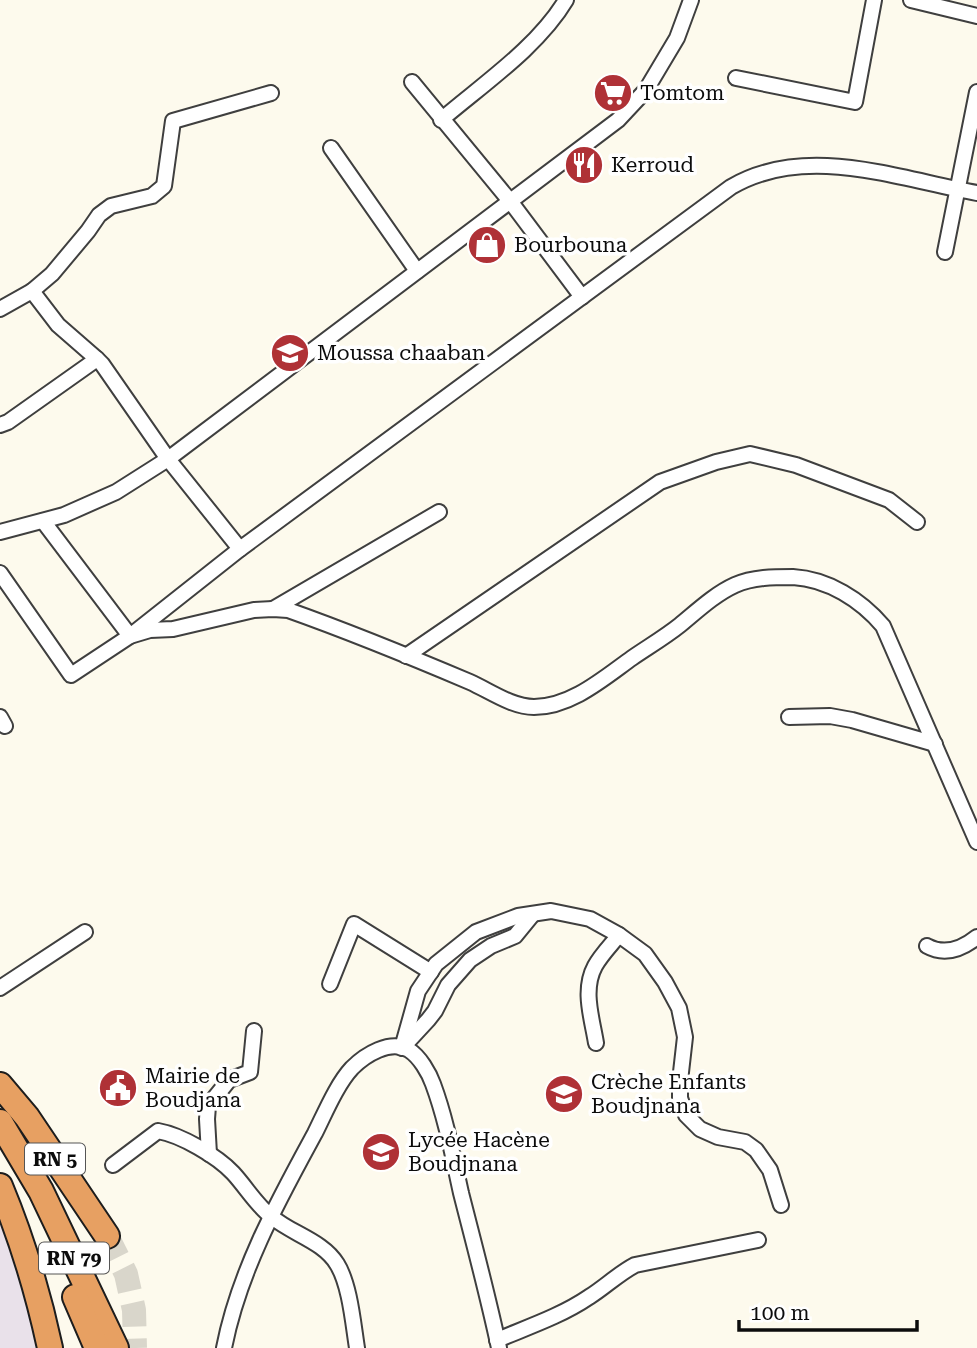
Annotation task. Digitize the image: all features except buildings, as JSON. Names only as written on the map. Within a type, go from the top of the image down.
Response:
[{"type":"highway","name":"RN 5","points":[[0,1085],[27,1117],[107,1236]]},
{"type":"highway","name":"RN 79","points":[[0,1122],[15,1176],[41,1191],[116,1348]]},
{"type":"highway","name":"RN 79","points":[[0,1146],[52,1247],[97,1348]]},
{"type":"highway","name":"RN 5","points":[[15,1176],[17,1226],[50,1348]]},
{"type":"street","points":[[441,120],[536,39],[558,14],[566,0]]},
{"type":"street","points":[[0,532],[64,515],[116,492],[168,459],[618,120],[646,90],[677,38],[691,0]]},
{"type":"street","points":[[736,78],[855,102],[874,0]]},
{"type":"street","points":[[911,0],[977,16]]},
{"type":"street","points":[[412,82],[510,201],[582,297]]},
{"type":"street","points":[[945,252],[977,92]]},
{"type":"street","points":[[0,309],[32,291],[52,274],[99,215],[111,206],[152,197],[164,186],[173,121],[271,93]]},
{"type":"street","points":[[331,148],[417,271]]},
{"type":"street","points":[[0,573],[71,675],[130,636],[240,549],[731,187],[747,178],[789,167],[855,168],[977,193]]},
{"type":"street","points":[[32,291],[58,325],[102,364],[168,459],[240,549]]},
{"type":"street","points":[[0,425],[97,359]]},
{"type":"street","points":[[406,656],[660,482],[716,462],[750,454],[796,465],[890,500],[917,522]]},
{"type":"street","points":[[273,609],[439,512]]},
{"type":"street","points":[[43,520],[130,636]]},
{"type":"street","points":[[130,636],[254,610],[273,609],[297,613],[472,683],[513,703],[533,707],[553,705],[575,696],[736,584],[755,579],[804,578],[826,584],[850,597],[871,612],[883,626],[977,842]]},
{"type":"street","points":[[789,717],[830,716],[852,720],[935,744]]},
{"type":"street","points":[[402,1048],[418,991],[436,964],[477,932],[517,916],[551,911],[590,919],[645,954],[680,1008],[685,1037],[680,1098],[686,1115],[699,1129],[719,1137],[745,1142],[757,1150],[770,1170],[781,1205]]},
{"type":"street","points":[[402,1048],[435,1011],[449,985],[470,960],[491,946],[515,936],[533,914]]},
{"type":"street","points":[[330,984],[354,923],[431,972]]},
{"type":"street","points":[[0,988],[85,932]]},
{"type":"street","points":[[596,1043],[587,991],[589,980],[595,965],[619,935]]},
{"type":"street","points":[[927,946],[934,950],[956,950],[977,937]]},
{"type":"street","points":[[209,1154],[208,1106],[229,1080],[250,1072],[254,1031]]},
{"type":"street","points":[[224,1348],[250,1266],[271,1217],[335,1094],[351,1069],[376,1051],[393,1046],[408,1050],[423,1064],[433,1082],[498,1344],[588,1298],[635,1265],[758,1240]]},
{"type":"street","points":[[113,1164],[158,1131],[168,1133],[218,1159],[231,1170],[271,1217],[329,1253],[339,1267],[346,1288],[356,1348]]},
{"type":"shaded area","points":[[0,1210],[5,1223],[40,1348],[0,1348]]},
{"type":"tunnel","points":[[107,1236],[126,1274],[134,1310],[135,1348]]},
{"type":"place","name":"Tomtom","points":[[613,93]]},
{"type":"place","name":"Kerroud","points":[[584,165]]},
{"type":"place","name":"Bourbouna","points":[[487,245]]},
{"type":"place","name":"Moussa chaaban","points":[[290,353]]},
{"type":"place","name":"Mairie de Boudjana","points":[[118,1088]]},
{"type":"place","name":"Crèche Enfants Boudjnana","points":[[564,1094]]},
{"type":"place","name":"Lycée Hacène Boudjnana","points":[[381,1152]]}]
